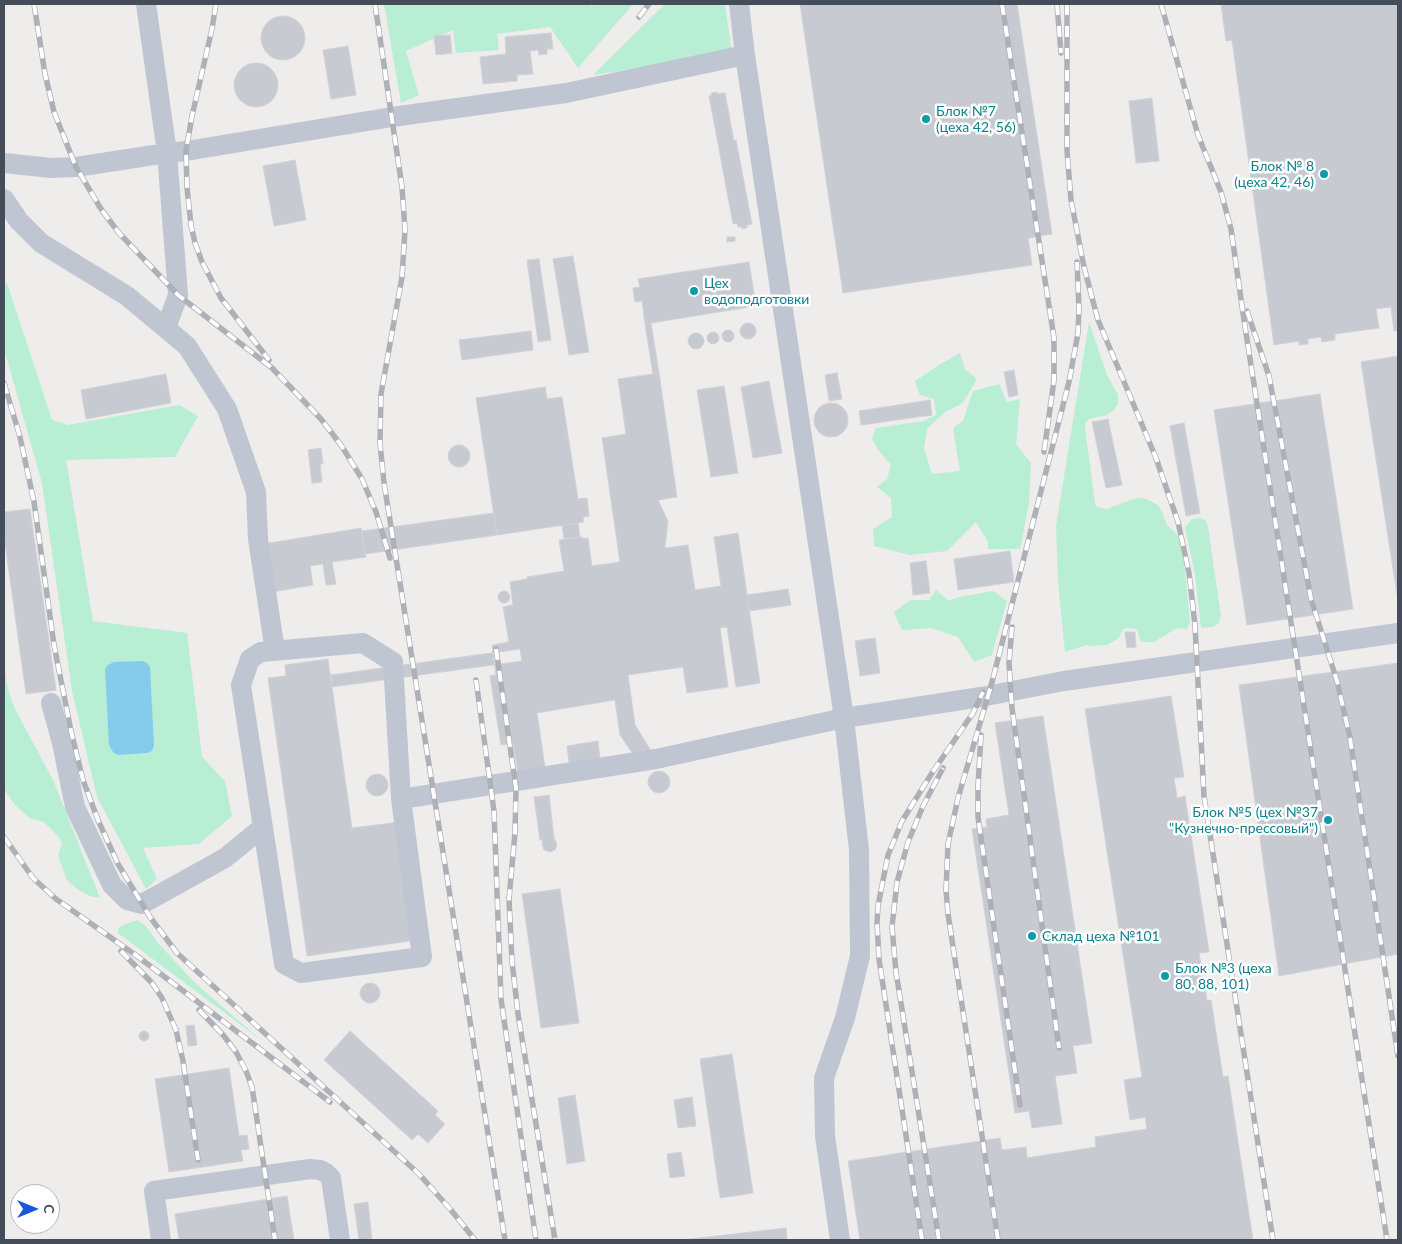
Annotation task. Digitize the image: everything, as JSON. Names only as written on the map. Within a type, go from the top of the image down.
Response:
[{"type":"lane","points":[[146,4],[167,153],[178,295],[166,328]]},
{"type":"lane","points":[[740,4],[745,55],[844,718],[860,850],[860,956],[845,1018],[824,1078],[825,1136],[840,1240]]},
{"type":"lane","points":[[4,163],[51,168],[76,167],[186,151],[392,117],[566,93],[745,55]]},
{"type":"lane","points":[[4,199],[19,221],[41,243],[127,296],[188,346],[227,409],[256,492],[258,539],[275,651]]},
{"type":"lane","points":[[401,799],[656,759],[844,718],[981,697],[1064,681],[1398,633]]},
{"type":"lane","points":[[363,643],[393,662],[401,799],[422,957],[301,973],[284,964],[241,685],[250,659],[261,652],[275,651],[363,643]]},
{"type":"lane","points":[[51,703],[62,743],[75,807],[112,885],[127,900],[142,904],[225,858],[263,827]]},
{"type":"lane","points":[[161,1240],[154,1191],[310,1168],[326,1173],[330,1178],[340,1240]]},
{"type":"green space","points":[[384,4],[591,4],[591,7],[595,4],[633,4],[578,68],[550,27],[497,34],[499,50],[456,53],[453,30],[406,51],[419,95],[401,103]]},
{"type":"green space","points":[[665,4],[725,4],[732,54],[593,75]]},
{"type":"green space","points":[[7,283],[52,420],[68,425],[179,405],[198,416],[175,457],[66,460],[93,621],[187,633],[202,757],[225,781],[232,816],[199,844],[143,848],[157,879],[146,889],[97,797],[72,691],[42,483],[4,349],[4,285]]},
{"type":"green space","points":[[1089,322],[1107,375],[1118,395],[1118,404],[1113,411],[1107,415],[1089,419],[1086,422],[1085,428],[1095,503],[1097,507],[1107,509],[1140,498],[1158,505],[1167,525],[1176,533],[1179,539],[1184,562],[1190,622],[1187,629],[1177,628],[1154,642],[1141,642],[1137,629],[1126,628],[1122,630],[1119,638],[1107,645],[1086,645],[1065,652],[1058,582],[1056,526]]},
{"type":"green space","points":[[960,353],[965,369],[977,379],[963,403],[945,412],[927,429],[924,448],[932,474],[960,471],[953,428],[963,421],[973,391],[999,384],[1007,402],[1020,399],[1016,444],[1031,463],[1029,503],[1020,549],[988,549],[988,542],[976,522],[947,551],[910,555],[874,546],[873,529],[892,517],[891,498],[877,487],[887,479],[891,465],[872,439],[876,428],[923,421],[936,415],[934,399],[920,395],[915,381]]},
{"type":"green space","points":[[1201,518],[1206,521],[1208,527],[1221,617],[1218,624],[1213,627],[1201,628],[1195,575],[1185,527],[1192,519]]},
{"type":"green space","points":[[936,590],[949,601],[959,597],[993,591],[1007,601],[992,655],[974,662],[958,637],[931,628],[902,630],[894,612],[911,600],[929,600]]},
{"type":"green space","points":[[4,664],[8,690],[15,709],[54,782],[100,898],[90,896],[77,889],[67,880],[58,856],[62,844],[58,836],[44,822],[30,818],[16,806],[4,789]]},
{"type":"green space","points":[[137,920],[146,926],[157,942],[194,982],[261,1040],[118,933],[118,929],[121,926]]},
{"type":"water","points":[[142,661],[150,667],[154,746],[152,751],[147,753],[118,755],[113,752],[109,745],[105,669],[114,662]]},
{"type":"building","name":"Блок №7 (цеха 42, 56)","points":[[800,4],[1017,4],[1052,234],[1028,238],[1032,265],[843,293]]},
{"type":"building","name":"Блок № 8 (цеха 42, 46)","points":[[1221,4],[1398,4],[1398,331],[1394,331],[1391,307],[1376,309],[1379,328],[1335,334],[1335,340],[1322,342],[1321,337],[1308,339],[1308,344],[1299,345],[1299,341],[1274,345],[1232,40],[1226,41]]},
{"type":"building","points":[[287,16],[299,22],[304,29],[304,47],[299,54],[292,59],[279,60],[271,57],[264,50],[261,34],[264,26],[271,19]]},
{"type":"building","points":[[551,33],[553,49],[547,49],[547,54],[539,55],[538,50],[530,51],[533,74],[517,75],[517,81],[483,84],[480,57],[506,54],[505,37]]},
{"type":"building","points":[[450,35],[452,53],[436,55],[434,36]]},
{"type":"building","points":[[348,46],[356,95],[331,99],[323,50]]},
{"type":"building","points":[[256,63],[268,67],[274,73],[278,85],[274,97],[268,103],[256,107],[244,103],[238,97],[234,85],[238,73],[244,67]]},
{"type":"building","points":[[717,92],[717,94],[725,93],[734,141],[736,140],[752,224],[747,225],[747,228],[742,229],[742,227],[738,227],[737,223],[733,224],[709,96],[712,95],[711,93]]},
{"type":"building","points":[[1152,98],[1159,161],[1136,163],[1129,101]]},
{"type":"building","points":[[295,160],[306,220],[274,226],[263,166]]},
{"type":"building","points":[[727,237],[735,237],[735,241],[727,242]]},
{"type":"building","points":[[573,256],[589,352],[569,355],[553,259]]},
{"type":"building","points":[[539,259],[551,340],[538,342],[527,260]]},
{"type":"building","name":"Цех водоподготовки","points":[[749,262],[756,306],[645,324],[642,301],[635,302],[633,288],[640,287],[638,279]]},
{"type":"building","points":[[651,323],[659,373],[653,374],[645,324]]},
{"type":"building","points":[[745,323],[751,323],[756,328],[754,337],[745,339],[740,334],[740,328]]},
{"type":"building","points":[[726,330],[730,330],[734,336],[730,342],[726,342],[722,338],[722,334]]},
{"type":"building","points":[[531,331],[533,350],[462,360],[459,340]]},
{"type":"building","points":[[711,332],[715,332],[719,338],[715,344],[711,344],[707,340],[707,336]]},
{"type":"building","points":[[693,333],[699,333],[704,338],[702,347],[693,349],[688,344],[688,338]]},
{"type":"building","points":[[1398,356],[1398,601],[1361,362]]},
{"type":"building","points":[[1014,370],[1018,395],[1009,397],[1004,372]]},
{"type":"building","points":[[659,373],[677,497],[658,500],[668,521],[665,548],[688,545],[695,590],[721,586],[714,537],[738,533],[760,683],[736,687],[727,627],[720,628],[728,687],[687,693],[683,667],[628,675],[635,725],[661,767],[644,770],[620,735],[615,700],[537,713],[545,767],[518,772],[513,743],[501,745],[490,676],[496,675],[492,645],[509,642],[503,607],[513,605],[510,582],[527,579],[527,577],[564,571],[559,540],[588,538],[592,566],[620,562],[602,438],[626,434],[618,379]]},
{"type":"building","points":[[837,373],[842,399],[829,401],[825,375]]},
{"type":"building","points":[[166,374],[171,403],[86,419],[81,390]]},
{"type":"building","points":[[769,381],[782,453],[753,458],[741,387]]},
{"type":"building","points":[[724,386],[738,473],[711,477],[697,390]]},
{"type":"building","points":[[545,387],[547,399],[562,397],[578,499],[587,498],[589,516],[583,517],[584,522],[497,535],[476,398]]},
{"type":"building","points":[[1320,394],[1353,609],[1247,625],[1214,410]]},
{"type":"building","points":[[930,400],[932,415],[861,425],[859,411]]},
{"type":"building","points":[[831,403],[838,404],[843,408],[847,413],[847,427],[843,432],[838,436],[831,437],[824,436],[819,432],[815,427],[814,420],[815,413],[819,408],[824,404]]},
{"type":"building","points":[[1108,419],[1122,485],[1106,488],[1092,422]]},
{"type":"building","points":[[1184,423],[1200,513],[1186,516],[1170,426]]},
{"type":"building","points":[[459,445],[469,452],[470,456],[463,466],[459,467],[449,460],[448,456],[455,446]]},
{"type":"building","points":[[321,448],[323,464],[320,464],[322,482],[312,483],[308,450]]},
{"type":"building","points":[[30,509],[56,690],[26,694],[4,536],[4,512]]},
{"type":"building","points":[[494,513],[497,535],[365,554],[362,531]]},
{"type":"building","points":[[578,523],[580,537],[564,539],[562,525]]},
{"type":"building","points":[[361,528],[366,557],[332,562],[336,584],[326,585],[323,564],[310,566],[313,585],[272,592],[264,544]]},
{"type":"building","points":[[1010,551],[1014,582],[958,590],[954,559]]},
{"type":"building","points":[[926,561],[930,593],[913,595],[910,563]]},
{"type":"building","points":[[788,589],[791,605],[749,611],[747,595]]},
{"type":"building","points":[[506,591],[509,592],[509,602],[502,603],[499,602],[498,595],[499,592]]},
{"type":"building","points":[[1125,632],[1135,632],[1136,647],[1127,648]]},
{"type":"building","points":[[875,638],[880,673],[860,676],[855,641]]},
{"type":"building","points":[[520,649],[522,661],[332,687],[331,675]]},
{"type":"building","points":[[328,659],[352,828],[400,822],[416,940],[307,956],[268,678],[286,676],[285,665]]},
{"type":"building","name":"Блок №5 (цех №37 \"Кузнечно-прессовый\")","points":[[1398,663],[1398,954],[1279,976],[1239,685]]},
{"type":"building","name":"Блок №3 (цеха 80, 88, 101)","points":[[1171,696],[1184,777],[1174,778],[1177,798],[1185,796],[1209,952],[1199,953],[1207,1001],[1211,1000],[1223,1077],[1228,1076],[1253,1240],[860,1240],[848,1161],[1000,1138],[1002,1150],[1026,1147],[1027,1158],[1096,1147],[1095,1137],[1147,1129],[1145,1117],[1130,1120],[1124,1080],[1142,1077],[1085,709]]},
{"type":"building","name":"Склад цеха №101","points":[[1043,716],[1092,1043],[1073,1046],[1077,1073],[1055,1076],[1062,1124],[1032,1128],[1029,1111],[1015,1113],[972,829],[987,827],[986,819],[1009,815],[995,723]]},
{"type":"building","points":[[598,741],[600,759],[569,763],[567,746]]},
{"type":"building","points":[[659,771],[667,774],[670,782],[667,790],[659,793],[651,790],[648,782],[651,774]]},
{"type":"building","points":[[377,774],[387,781],[388,785],[381,795],[377,796],[367,789],[366,785],[373,775]]},
{"type":"building","points":[[549,795],[554,838],[557,845],[555,850],[550,852],[544,850],[543,840],[540,840],[534,797]]},
{"type":"building","points":[[560,889],[579,1023],[541,1028],[522,894]]},
{"type":"building","points":[[370,983],[377,986],[380,993],[377,1000],[370,1003],[363,1000],[360,993],[363,986]]},
{"type":"building","points":[[194,1025],[197,1045],[188,1046],[186,1026]]},
{"type":"building","points":[[142,1031],[146,1031],[149,1036],[148,1040],[142,1041],[139,1038],[139,1034]]},
{"type":"building","points":[[350,1031],[438,1111],[435,1115],[445,1124],[428,1143],[418,1134],[412,1140],[324,1060]]},
{"type":"building","points":[[732,1054],[753,1193],[720,1198],[700,1059]]},
{"type":"building","points":[[229,1068],[239,1136],[247,1135],[249,1149],[241,1150],[243,1161],[169,1172],[155,1079]]},
{"type":"building","points":[[575,1095],[585,1161],[567,1164],[558,1098]]},
{"type":"building","points":[[692,1097],[696,1126],[678,1128],[674,1100]]},
{"type":"building","points":[[681,1152],[685,1176],[670,1178],[667,1154]]},
{"type":"building","points":[[287,1196],[294,1240],[179,1240],[175,1214]]},
{"type":"building","points":[[368,1202],[372,1240],[359,1240],[354,1204]]},
{"type":"building","points":[[786,1228],[787,1240],[682,1240]]},
{"type":"railway","points":[[34,4],[45,74],[54,112],[76,167],[101,209],[119,233],[178,295],[272,368],[321,419],[341,445],[362,479],[376,512],[390,558]]},
{"type":"railway","points":[[216,4],[186,151],[191,225],[202,262],[221,298],[269,360]]},
{"type":"railway","points":[[375,4],[402,187],[405,230],[402,277],[381,394],[380,443],[384,483],[505,1240]]},
{"type":"railway","points":[[639,17],[649,4]]},
{"type":"railway","points":[[1002,4],[1054,338],[1054,380],[1044,452]]},
{"type":"railway","points":[[1057,4],[1061,53]]},
{"type":"railway","points":[[1067,4],[1067,151],[1071,200],[1084,267],[1098,320],[1156,458],[1178,522],[1189,573],[1195,625],[1204,796],[1273,1240]]},
{"type":"railway","points":[[1161,4],[1198,135],[1221,192],[1231,229],[1387,1240]]},
{"type":"railway","points":[[998,1240],[948,914],[946,890],[948,844],[958,798],[991,686],[1069,382],[1078,333],[1077,262]]},
{"type":"railway","points":[[1247,311],[1269,376],[1311,599],[1337,681],[1350,738],[1398,1056]]},
{"type":"railway","points":[[4,383],[20,437],[34,502],[54,645],[71,731],[83,780],[98,820],[118,864],[150,917],[177,953],[419,1174],[475,1240]]},
{"type":"railway","points":[[1012,627],[1009,663],[1012,708],[1059,1048]]},
{"type":"railway","points":[[496,649],[516,788],[515,833],[509,899],[512,961],[518,1014],[555,1240]]},
{"type":"railway","points":[[476,680],[494,811],[501,999],[536,1240]]},
{"type":"railway","points":[[922,1240],[879,959],[878,906],[888,855],[902,821],[973,713],[983,692]]},
{"type":"railway","points":[[981,735],[978,817],[1020,1105]]},
{"type":"railway","points":[[939,1240],[896,972],[892,927],[897,882],[908,842],[923,806],[943,768]]},
{"type":"railway","points":[[4,837],[33,878],[56,899],[137,956],[330,1102]]},
{"type":"railway","points":[[121,951],[152,983],[162,998],[176,1030],[183,1061],[198,1160]]},
{"type":"railway","points":[[199,1010],[224,1036],[236,1052],[252,1087],[275,1240]]},
{"type":"place","name":"Блок №7 (цеха 42, 56)","points":[[926,119]]},
{"type":"place","name":"Блок № 8 (цеха 42, 46)","points":[[1324,174]]},
{"type":"place","name":"Цех водоподготовки","points":[[694,291]]},
{"type":"place","name":"Блок №5 (цех №37 \"Кузнечно-прессовый\")","points":[[1328,820]]},
{"type":"place","name":"Склад цеха №101","points":[[1032,936]]},
{"type":"place","name":"Блок №3 (цеха 80, 88, 101)","points":[[1165,976]]}]
